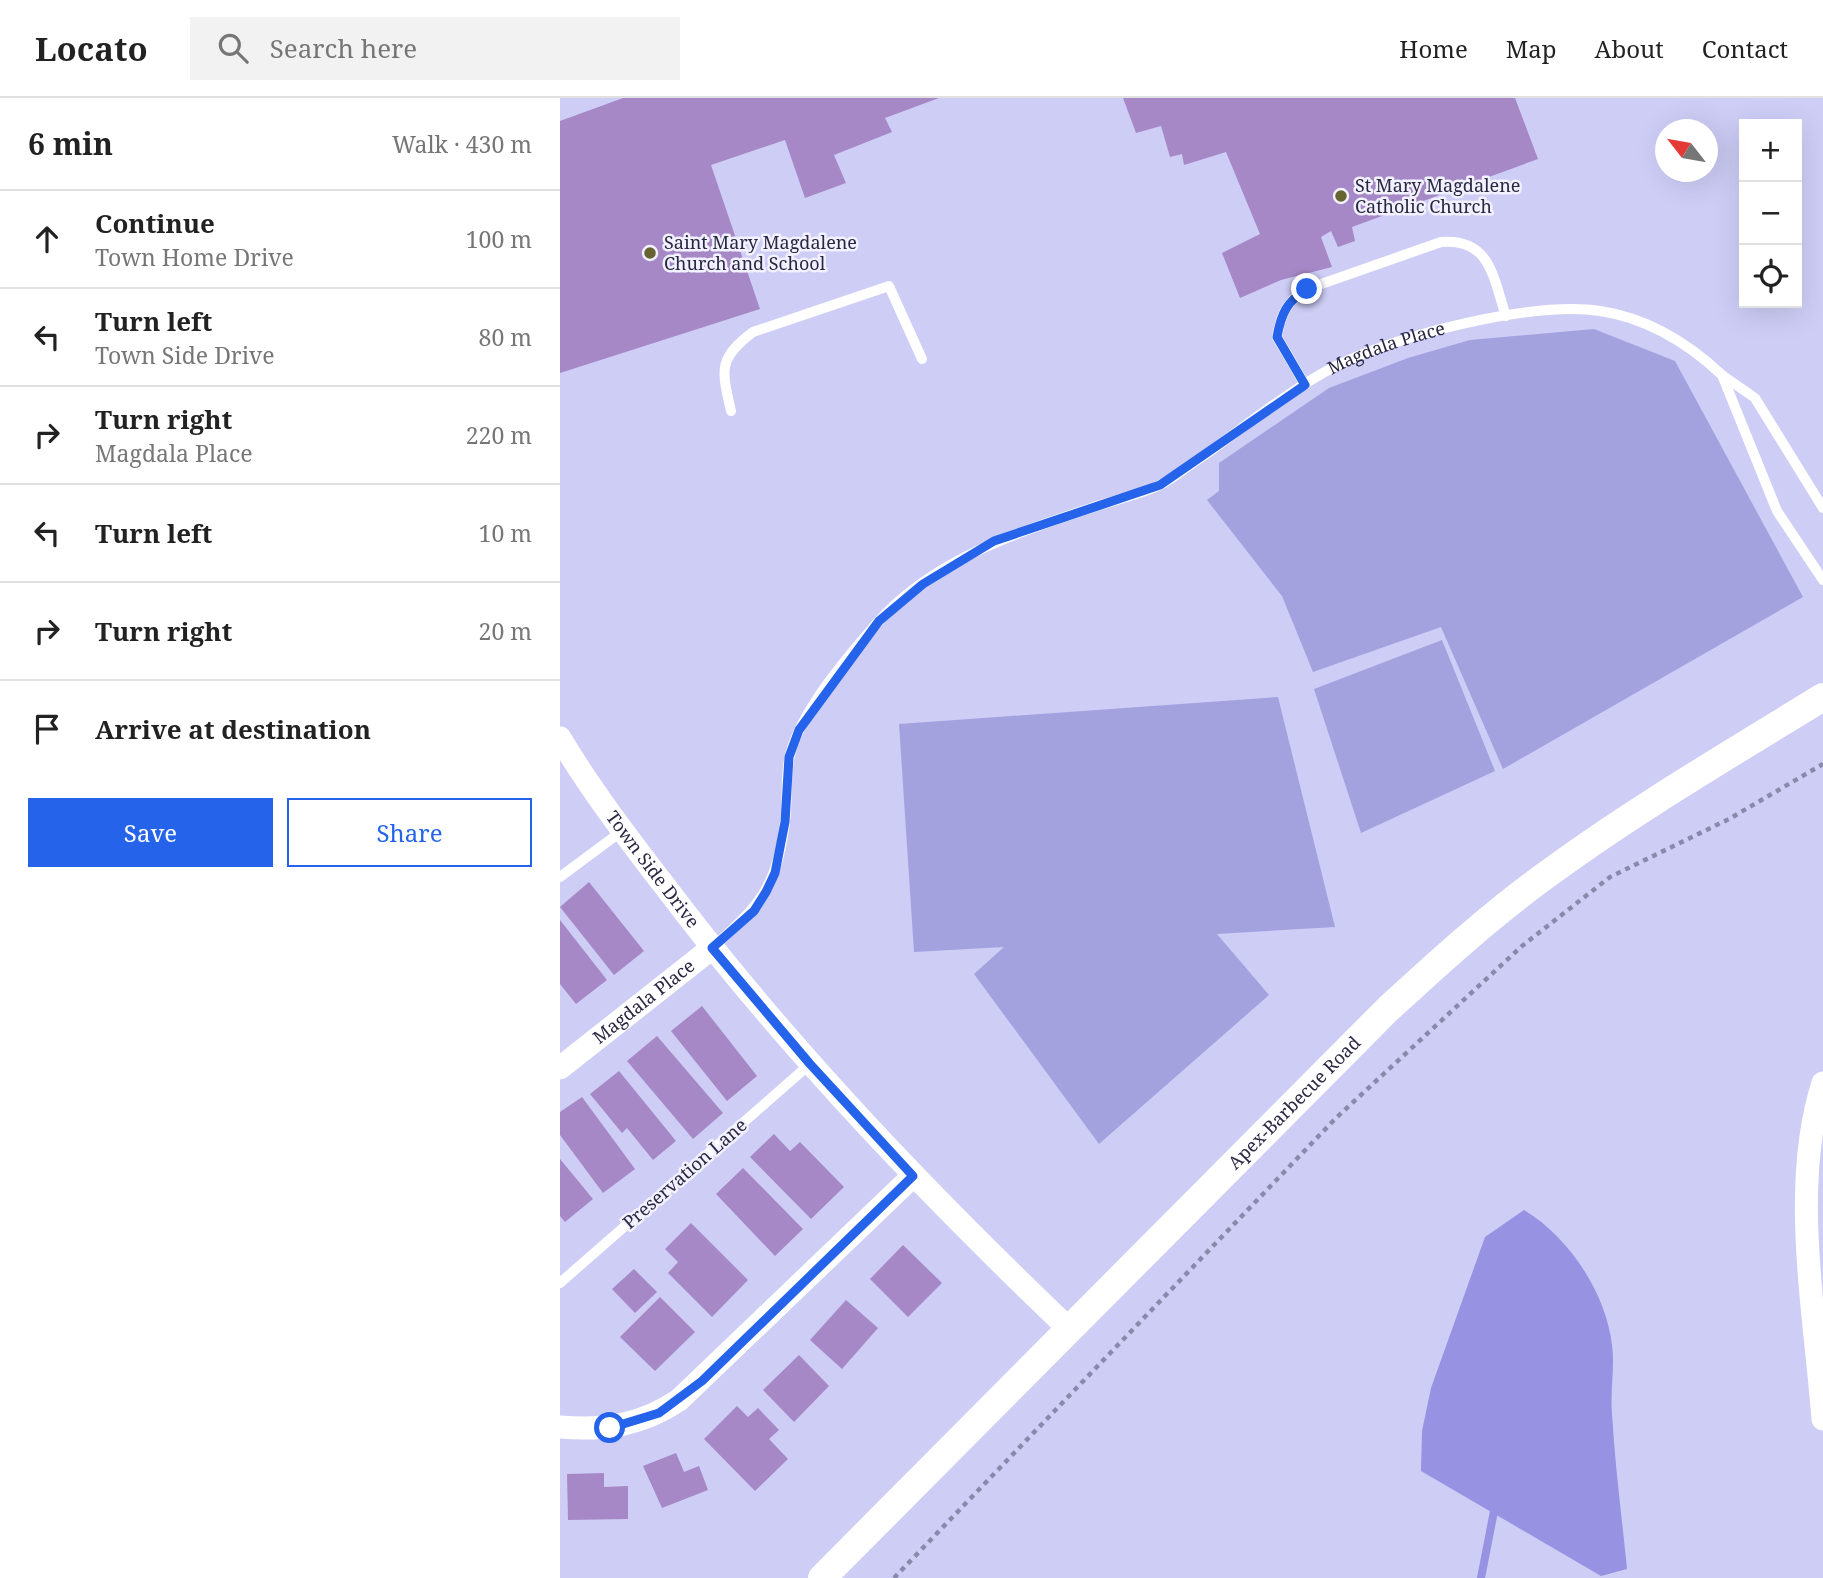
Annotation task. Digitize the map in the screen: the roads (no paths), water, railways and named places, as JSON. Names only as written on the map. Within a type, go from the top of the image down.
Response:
[{"type":"street","name":"Apex-Barbecue Road","points":[[822,1578],[1388,1009],[1506,906],[1620,824],[1823,697]]},
{"type":"street","name":"Town Side Drive","points":[[560,738],[622,831],[712,948],[810,1064],[913,1176],[1070,1330]]},
{"type":"street","name":"Magdala Place","points":[[560,1068],[712,948]]},
{"type":"street","points":[[1823,1083],[1813,1115],[1817,1144],[1807,1214],[1823,1419]]},
{"type":"street","points":[[560,1427],[610,1428],[659,1413],[679,1400],[913,1176]]},
{"type":"lane","points":[[1305,385],[1277,337],[1283,311],[1292,298],[1307,289],[1441,242],[1460,241],[1477,248],[1489,267],[1506,316]]},
{"type":"lane","points":[[731,411],[722,371],[727,356],[739,342],[753,332],[889,286],[922,359]]},
{"type":"lane","name":"Magdala Place","points":[[712,948],[754,911],[766,892],[775,873],[785,822],[789,757],[799,730],[879,621],[923,584],[994,541],[1160,485],[1335,366],[1407,338],[1506,316],[1599,311],[1629,318],[1658,329],[1692,349],[1755,398],[1823,508]]},
{"type":"lane","name":"Magdala Place","points":[[1722,374],[1777,511],[1823,580]]},
{"type":"lane","points":[[560,877],[622,831]]},
{"type":"lane","name":"Preservation Lane","points":[[560,1283],[810,1064]]},
{"type":"waterway","points":[[1481,1578],[1495,1506]]},
{"type":"place","name":"St Mary Magdalene Catholic Church","points":[[1341,196]]},
{"type":"place","name":"Saint Mary Magdalene Church and School","points":[[650,253]]}]
